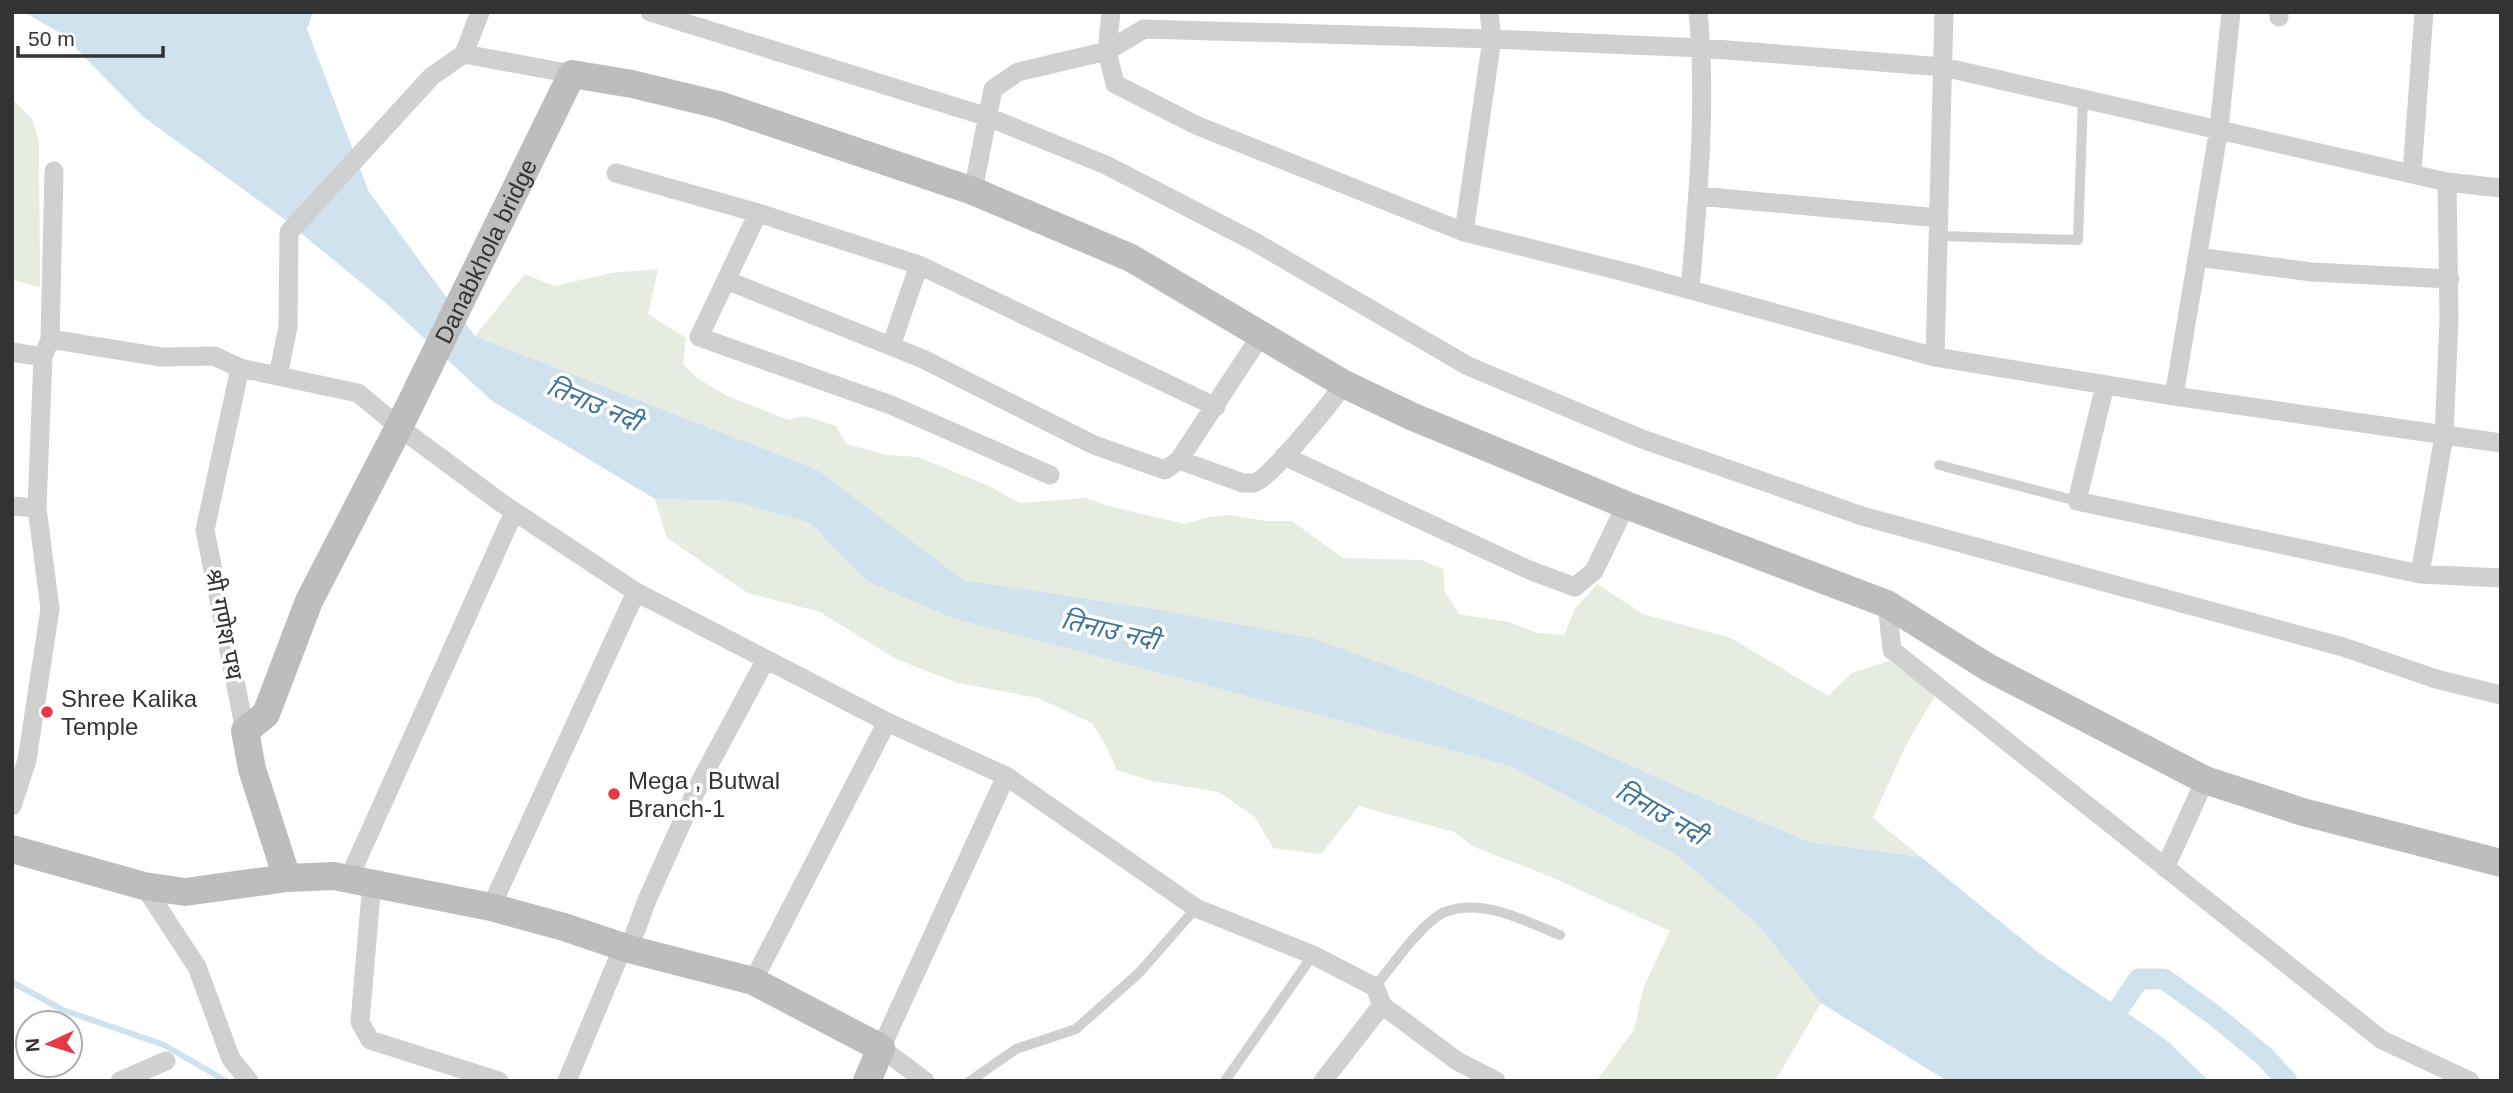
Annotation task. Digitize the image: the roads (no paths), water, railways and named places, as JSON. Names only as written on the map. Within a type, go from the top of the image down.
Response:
[{"type":"main road","points":[[572,74],[632,84],[719,105],[973,191],[1131,258],[1344,384],[1410,416],[1626,505],[1887,604],[1989,668],[2205,780],[2303,812],[2501,863]]},
{"type":"main road","name":"Danabkhola bridge","points":[[245,730],[266,713],[309,601],[399,427],[572,74]]},
{"type":"main road","name":"श्री गणेश पथ","points":[[245,730],[252,769],[287,878]]},
{"type":"main road","points":[[12,849],[144,886],[185,892],[287,878],[360,880],[491,907],[626,948],[753,981],[881,1048],[867,1081]]},
{"type":"street","points":[[278,376],[288,327],[289,232],[432,76],[464,54],[481,12]]},
{"type":"street","points":[[650,12],[988,117],[1105,165],[1255,242],[1468,366],[1642,439],[1862,516],[2316,640],[2436,679],[2501,695]]},
{"type":"street","points":[[1111,12],[1107,51],[1115,84],[1198,126],[1464,232],[1935,356],[2174,396],[2501,443]]},
{"type":"street","points":[[1464,232],[1492,39],[1489,12]]},
{"type":"street","points":[[1690,290],[1698,195],[1702,48],[1698,12]]},
{"type":"street","points":[[1935,356],[1944,12]]},
{"type":"street","points":[[2174,396],[2219,128],[2231,12]]},
{"type":"street","points":[[2412,173],[2424,12]]},
{"type":"street","points":[[973,191],[993,89],[1018,72],[1107,51],[1144,29],[1702,48],[1942,67],[2447,182],[2501,188]]},
{"type":"street","points":[[464,54],[572,74]]},
{"type":"street","points":[[12,806],[27,760],[50,609],[37,508],[54,171]]},
{"type":"street","points":[[616,173],[758,213],[919,265],[1216,407]]},
{"type":"street","points":[[2420,574],[2444,436],[2450,279],[2447,182]]},
{"type":"street","points":[[1698,195],[1938,227]]},
{"type":"street","points":[[758,213],[699,337],[891,405],[1050,475]]},
{"type":"street","points":[[2197,257],[2312,272],[2450,279]]},
{"type":"street","points":[[891,346],[919,265]]},
{"type":"street","points":[[726,280],[923,359],[1094,444],[1165,470],[1179,460],[1261,335]]},
{"type":"street","points":[[12,352],[47,348],[161,357],[214,356],[240,368],[358,393],[399,427],[514,512],[636,592],[887,722],[1006,776],[1196,908],[1312,955],[1378,996],[1457,1061],[1496,1081]]},
{"type":"street","name":"श्री गणेश पथ","points":[[240,368],[205,530],[245,730]]},
{"type":"street","points":[[1179,460],[1243,483],[1254,483],[1284,456],[1327,408],[1344,384]]},
{"type":"street","points":[[2105,385],[2077,500],[2420,574],[2501,578]]},
{"type":"street","points":[[1284,456],[1529,570],[1574,587],[1594,571],[1626,505]]},
{"type":"street","points":[[12,506],[37,508]]},
{"type":"street","points":[[499,1081],[370,1040],[360,1023],[360,880],[514,512]]},
{"type":"street","points":[[491,907],[636,592]]},
{"type":"street","points":[[1887,604],[1892,650],[2382,1040],[2470,1081]]},
{"type":"street","points":[[567,1081],[701,780],[765,661]]},
{"type":"street","points":[[753,981],[887,722]]},
{"type":"street","points":[[925,1081],[881,1048],[1006,776]]},
{"type":"street","points":[[2165,867],[2205,780]]},
{"type":"street","points":[[144,886],[197,967],[231,1059],[249,1081]]},
{"type":"street","points":[[1323,1081],[1378,996]]},
{"type":"street","points":[[120,1081],[166,1061]]},
{"type":"lane","points":[[1938,227],[2078,240],[2083,98]]},
{"type":"lane","points":[[1939,465],[2077,500]]},
{"type":"lane","points":[[1378,996],[1418,935],[1444,912],[1470,907],[1507,914],[1560,935]]},
{"type":"lane","points":[[970,1081],[1016,1049],[1076,1029],[1139,973],[1196,908]]},
{"type":"lane","points":[[1225,1081],[1312,955]]},
{"type":"water","name":"तिनाउ नदी","points":[[13,12],[313,12],[307,29],[369,192],[475,336],[818,470],[963,580],[1148,608],[1312,638],[1443,686],[1566,736],[1687,791],[1810,842],[1921,857],[2039,953],[2165,1039],[2209,1081],[1947,1081],[1821,1003],[1756,923],[1675,854],[1510,766],[952,618],[868,582],[810,523],[733,501],[655,499],[492,401],[386,303],[280,216],[142,116],[62,34],[27,14]]},
{"type":"waterway","points":[[2115,1014],[2139,979],[2164,979],[2264,1056],[2287,1081]]},
{"type":"waterway","points":[[12,982],[63,1010],[164,1045],[226,1081]]},
{"type":"place","name":"Shree Kalika Temple","points":[[47,712]]},
{"type":"place","name":"Mega , Butwal Branch-1","points":[[614,794]]}]
